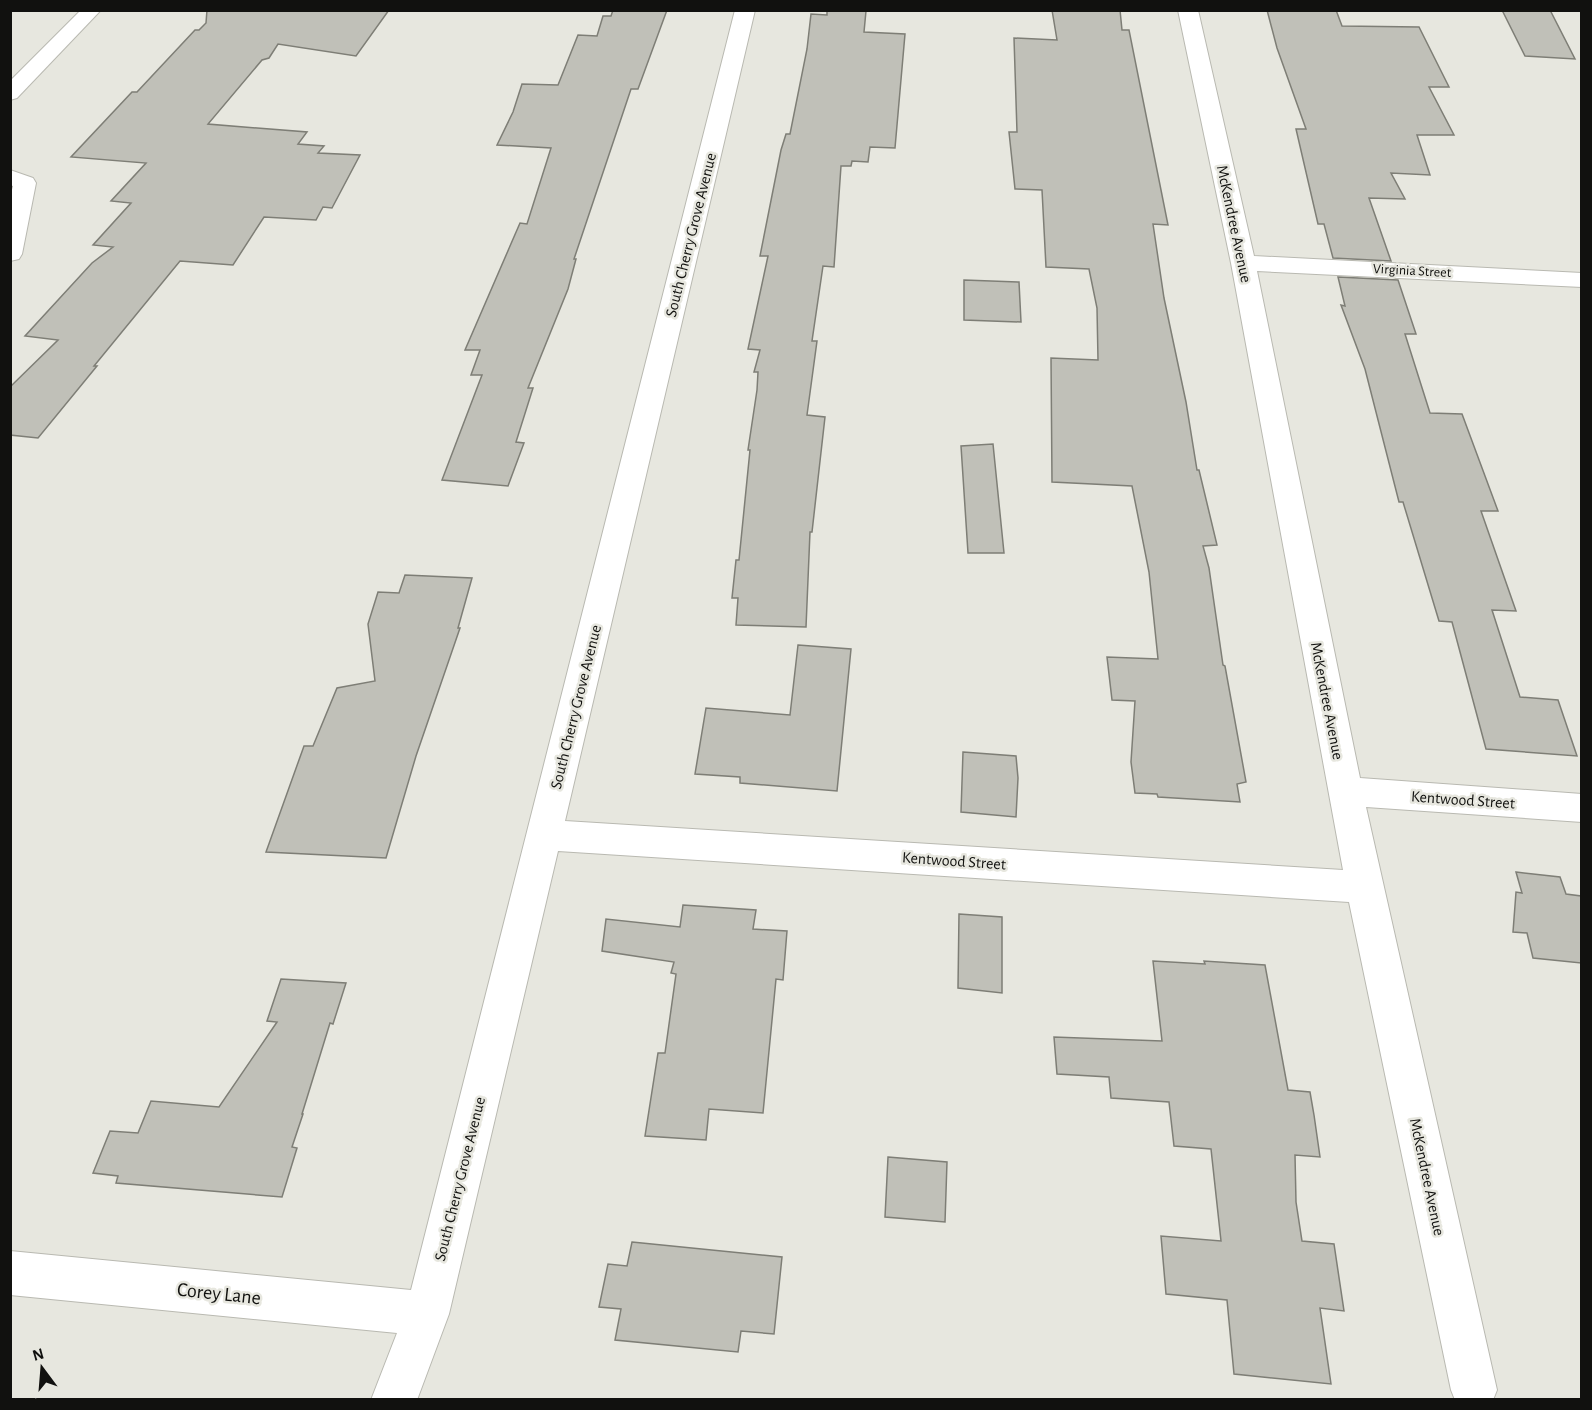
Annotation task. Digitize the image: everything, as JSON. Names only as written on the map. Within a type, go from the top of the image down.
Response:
[{"type":"street","points":[[10,94],[92,10]]},
{"type":"street","name":"South Cherry Grove Avenue","points":[[394,1400],[427,1314],[745,10]]},
{"type":"street","name":"McKendree Avenue","points":[[1188,10],[1243,263],[1364,887],[1474,1390]]},
{"type":"street","points":[[10,177],[25,183],[10,254]]},
{"type":"street","name":"Virginia Street","points":[[1243,263],[1581,280]]},
{"type":"street","name":"Kentwood Street","points":[[1345,791],[1581,808]]},
{"type":"street","name":"Kentwood Street","points":[[545,835],[1364,887]]},
{"type":"street","name":"Corey Lane","points":[[10,1273],[427,1314]]},
{"type":"building","points":[[207,10],[389,10],[356,56],[278,44],[269,58],[262,60],[208,124],[307,132],[298,144],[324,146],[318,153],[360,155],[332,208],[323,207],[316,220],[264,217],[233,265],[180,261],[38,438],[10,435],[10,387],[58,340],[25,336],[92,263],[113,247],[93,245],[131,203],[111,201],[146,163],[71,157],[132,92],[137,92],[195,30],[199,30],[206,23]]},
{"type":"building","points":[[613,10],[667,10],[638,89],[631,89],[574,259],[576,259],[568,289],[528,388],[533,388],[516,442],[524,443],[508,486],[442,480],[482,375],[471,375],[480,350],[465,350],[520,223],[527,224],[551,148],[497,145],[513,112],[522,84],[558,85],[578,35],[597,36],[603,16],[611,16]]},
{"type":"building","points":[[827,10],[866,11],[864,32],[905,34],[895,148],[870,147],[868,162],[852,161],[851,166],[841,166],[834,267],[823,266],[812,341],[817,341],[807,415],[825,417],[812,532],[810,532],[806,627],[736,625],[738,598],[732,598],[736,560],[739,560],[750,450],[748,450],[757,390],[758,372],[754,372],[760,350],[748,349],[768,256],[760,256],[781,150],[786,134],[790,134],[807,49],[811,14],[827,15]]},
{"type":"building","points":[[1052,10],[1120,10],[1122,30],[1129,30],[1168,225],[1153,224],[1164,298],[1186,402],[1197,470],[1199,470],[1217,545],[1203,546],[1209,568],[1223,665],[1246,782],[1237,784],[1240,802],[1158,797],[1157,794],[1135,793],[1131,762],[1135,701],[1112,700],[1107,657],[1158,659],[1149,572],[1132,486],[1052,482],[1051,358],[1098,360],[1097,308],[1089,269],[1046,267],[1042,190],[1015,189],[1009,132],[1017,132],[1014,38],[1057,40]]},
{"type":"building","points":[[1267,10],[1336,10],[1342,26],[1419,27],[1449,87],[1429,87],[1454,135],[1417,135],[1430,175],[1391,173],[1405,199],[1369,198],[1391,261],[1333,258],[1324,224],[1318,224],[1296,129],[1306,129],[1277,48]]},
{"type":"building","points":[[1502,10],[1550,10],[1575,59],[1525,56]]},
{"type":"building","points":[[1338,277],[1398,280],[1416,334],[1405,334],[1430,413],[1462,414],[1498,511],[1481,511],[1516,611],[1492,610],[1520,697],[1558,700],[1577,756],[1486,749],[1452,622],[1439,621],[1403,502],[1399,502],[1365,369],[1341,305],[1345,306]]},
{"type":"building","points":[[964,280],[1019,282],[1021,322],[964,320]]},
{"type":"building","points":[[993,444],[1004,553],[968,553],[961,446]]},
{"type":"building","points":[[405,575],[472,578],[458,628],[460,628],[416,756],[386,858],[266,852],[304,746],[313,746],[337,688],[375,681],[368,624],[378,592],[399,593]]},
{"type":"building","points":[[798,645],[851,649],[837,791],[740,783],[740,777],[695,774],[706,708],[790,715]]},
{"type":"building","points":[[963,752],[1016,756],[1018,778],[1016,817],[961,812]]},
{"type":"building","points":[[1516,872],[1560,877],[1566,894],[1581,896],[1581,963],[1533,958],[1527,933],[1513,932],[1516,892],[1522,893]]},
{"type":"building","points":[[683,905],[756,910],[753,929],[787,931],[783,980],[776,979],[763,1113],[709,1109],[706,1140],[645,1136],[658,1053],[665,1053],[676,974],[671,973],[674,962],[602,951],[606,919],[680,927]]},
{"type":"building","points":[[959,914],[1002,917],[1002,993],[958,988]]},
{"type":"building","points":[[1153,961],[1205,964],[1204,961],[1265,965],[1288,1090],[1310,1092],[1314,1115],[1320,1157],[1295,1155],[1296,1202],[1302,1241],[1334,1244],[1344,1311],[1320,1308],[1331,1384],[1234,1374],[1227,1300],[1166,1294],[1161,1236],[1221,1241],[1211,1149],[1174,1146],[1169,1102],[1111,1098],[1109,1077],[1057,1074],[1054,1037],[1162,1041]]},
{"type":"building","points":[[281,979],[346,983],[333,1024],[330,1023],[292,1147],[297,1148],[282,1197],[116,1183],[118,1176],[93,1173],[110,1131],[138,1133],[151,1101],[219,1107],[277,1022],[267,1021]]},
{"type":"building","points":[[888,1157],[947,1162],[945,1222],[885,1217]]},
{"type":"building","points":[[632,1242],[782,1257],[774,1334],[741,1331],[738,1352],[615,1340],[621,1309],[599,1307],[608,1264],[627,1266]]}]
